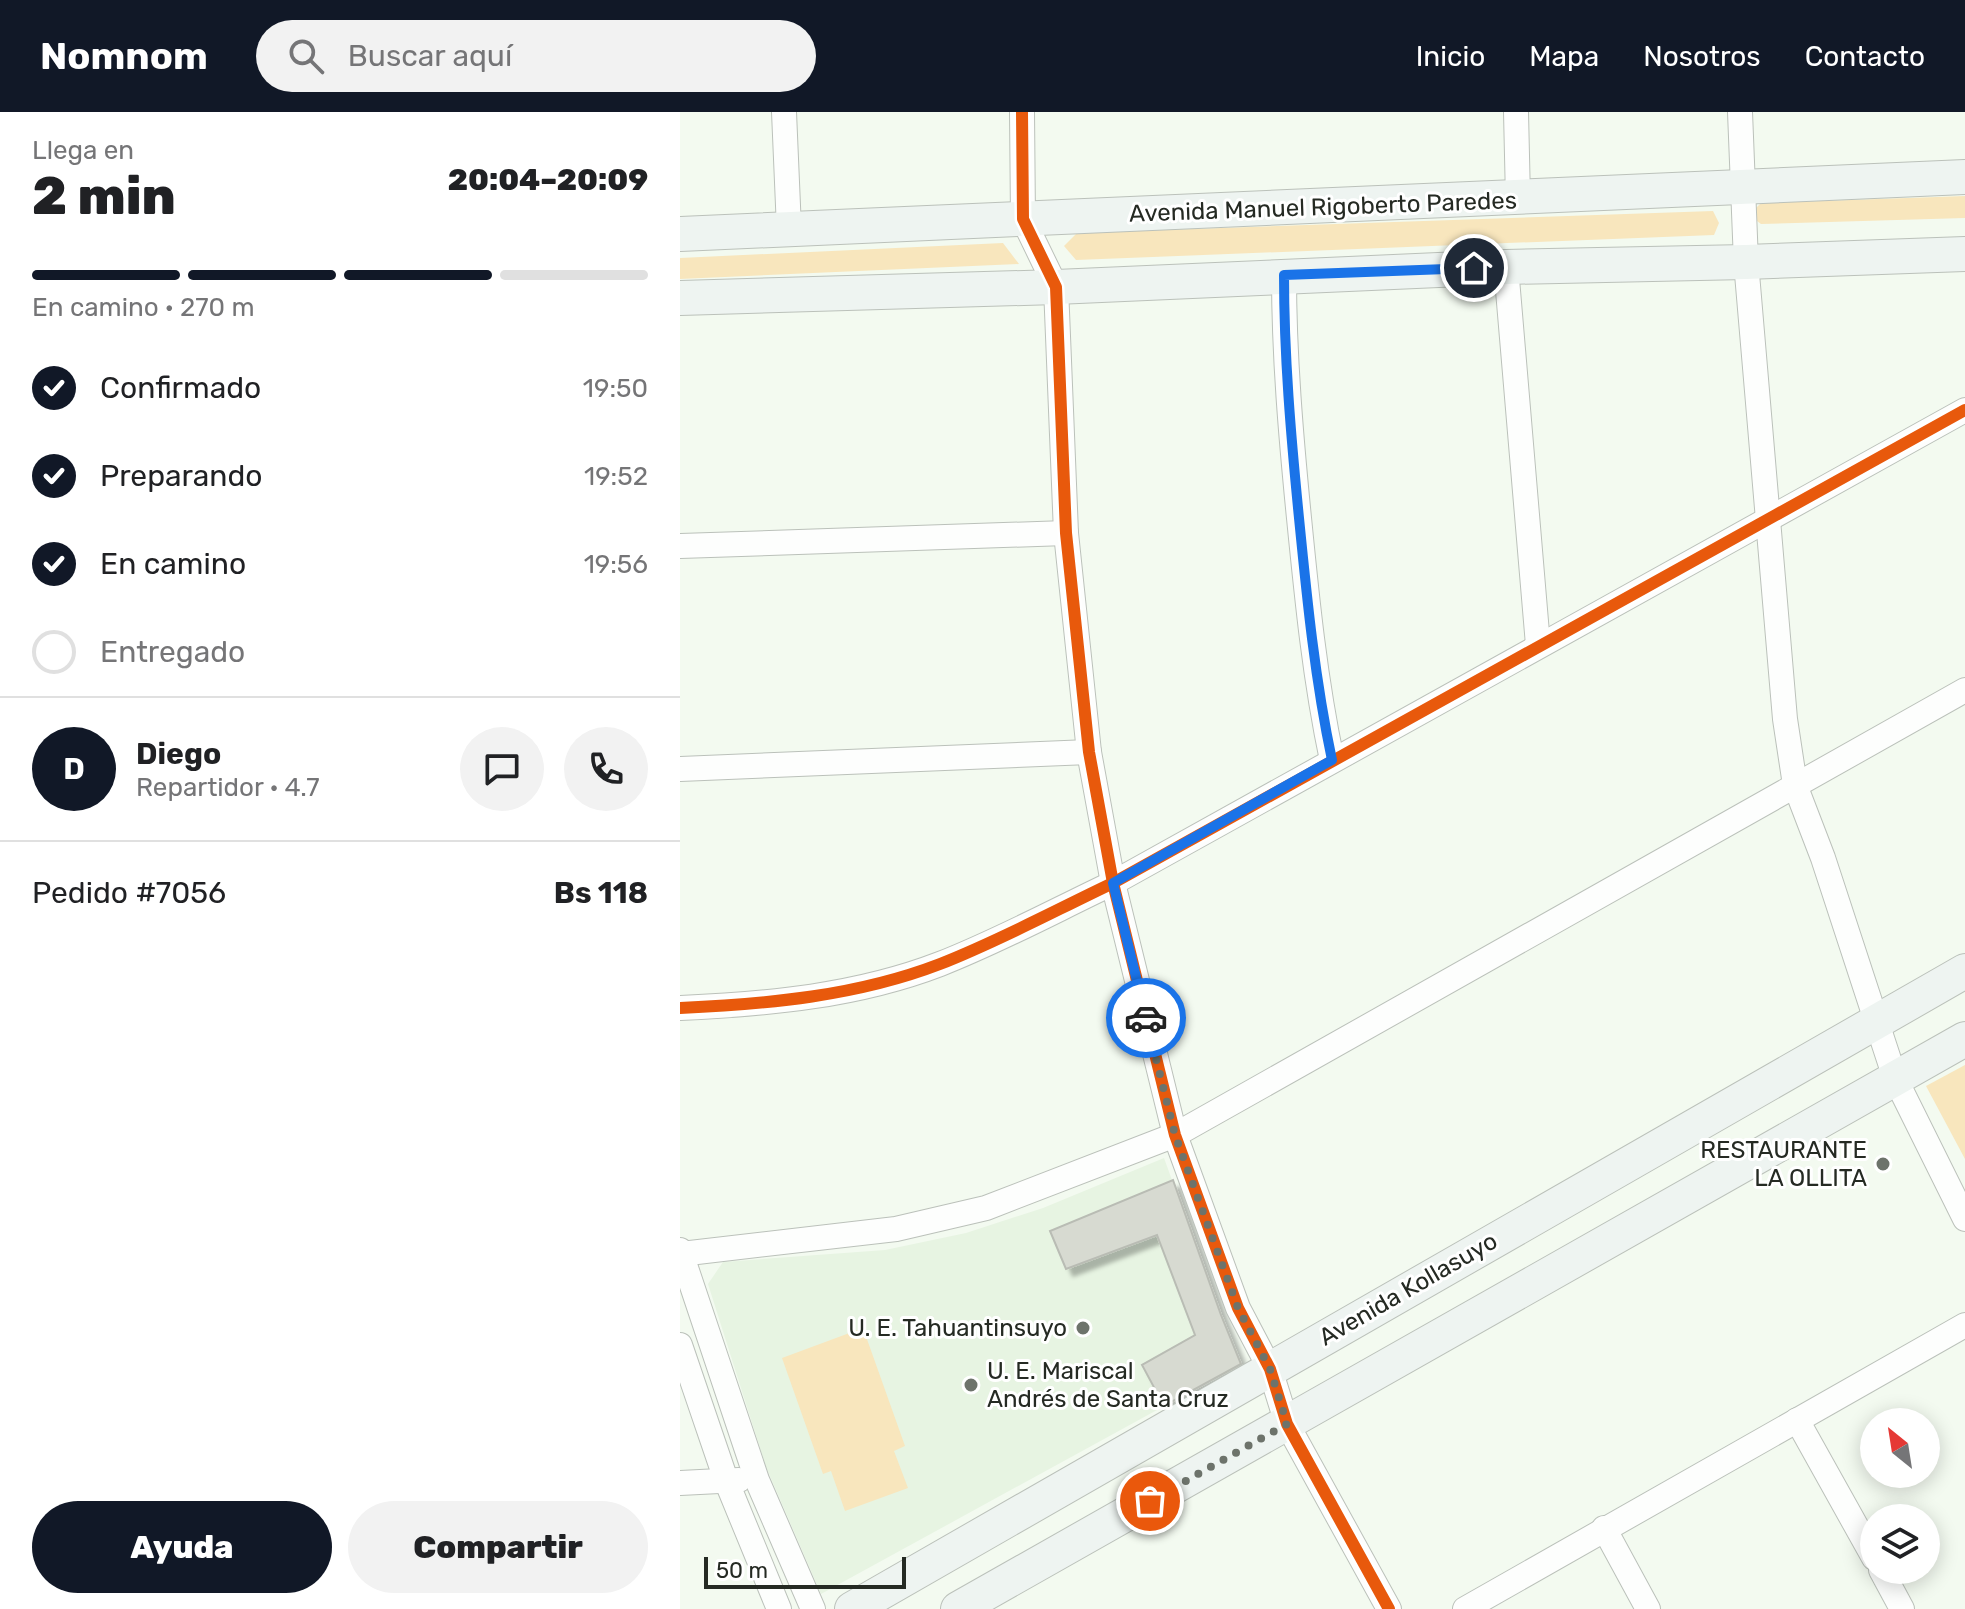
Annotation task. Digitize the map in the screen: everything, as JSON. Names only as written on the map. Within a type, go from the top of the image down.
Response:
[{"type":"street","points":[[784,112],[789,229]]},
{"type":"street","points":[[1022,112],[1023,219],[1056,287],[1066,533],[1089,752],[1113,883],[1175,1135],[1238,1308],[1270,1369],[1287,1424],[1389,1609]]},
{"type":"street","points":[[1516,112],[1518,199]]},
{"type":"street","points":[[1740,112],[1746,262],[1767,522],[1785,719],[1795,785],[1823,858],[1895,1078],[1965,1219]]},
{"type":"street","name":"Avenida Manuel Rigoberto Paredes","points":[[680,234],[1965,177]]},
{"type":"street","points":[[680,298],[1056,287],[1506,267],[1965,254]]},
{"type":"street","points":[[1506,267],[1538,645]]},
{"type":"street","points":[[1284,275],[1284,333],[1305,579],[1321,707],[1332,760]]},
{"type":"street","points":[[680,1008],[753,1005],[814,997],[875,984],[939,964],[1113,883],[1965,410]]},
{"type":"street","points":[[680,546],[1066,533]]},
{"type":"street","points":[[813,1609],[757,1480],[680,1252],[896,1229],[986,1208],[1175,1135],[1965,690]]},
{"type":"street","points":[[680,769],[1089,752]]},
{"type":"street","name":"Avenida Kollasuyo","points":[[852,1609],[1965,971]]},
{"type":"street","points":[[958,1609],[1965,1039]]},
{"type":"street","points":[[1465,1609],[1965,1325]]},
{"type":"street","points":[[680,1345],[726,1480],[779,1609]]},
{"type":"street","points":[[1797,1420],[1860,1533]]},
{"type":"street","points":[[680,1483],[757,1480]]},
{"type":"street","points":[[1604,1528],[1648,1609]]},
{"type":"street","points":[[1889,1584],[1902,1609]]},
{"type":"shaded area","points":[[1965,196],[1965,218],[1761,224],[1749,215],[1761,203]]},
{"type":"shaded area","points":[[1713,211],[1719,223],[1714,235],[1076,260],[1064,246],[1077,233]]},
{"type":"shaded area","points":[[1003,243],[1019,264],[680,279],[680,258]]},
{"type":"shaded area","points":[[1965,1065],[1965,1159],[1926,1086]]},
{"type":"shaded area","name":"U. E. Mariscal Andrés de Santa Cruz","points":[[1164,1158],[1241,1364],[821,1594],[766,1467],[708,1284],[723,1262],[885,1250],[966,1233],[1043,1208]]},
{"type":"shaded area","points":[[863,1328],[905,1446],[894,1451],[908,1488],[845,1511],[831,1471],[823,1474],[782,1358]]},
{"type":"building","points":[[1173,1180],[1241,1364],[1164,1406],[1142,1365],[1195,1335],[1157,1235],[1066,1269],[1050,1231]]},
{"type":"cycle path","points":[[1022,112],[1023,219],[1056,287],[1066,533],[1089,752],[1113,883],[1175,1135],[1238,1308],[1270,1369],[1287,1424],[1389,1609]]},
{"type":"cycle path","points":[[680,1008],[779,1001],[877,984],[940,964],[1006,935],[1113,883],[1965,410]]},
{"type":"way so far","points":[[1146,1018],[1175,1135],[1238,1308],[1270,1369],[1287,1424],[1150,1501]]},
{"type":"place","name":"RESTAURANTE LA OLLITA","points":[[1883,1164]]},
{"type":"place","name":"U. E. Tahuantinsuyo","points":[[1083,1328]]},
{"type":"place","name":"U. E. Mariscal Andrés de Santa Cruz","points":[[971,1385]]},
{"type":"route","points":[[1146,1018],[1113,883],[1332,760],[1321,707],[1305,579],[1284,333],[1284,275],[1474,268]]}]
